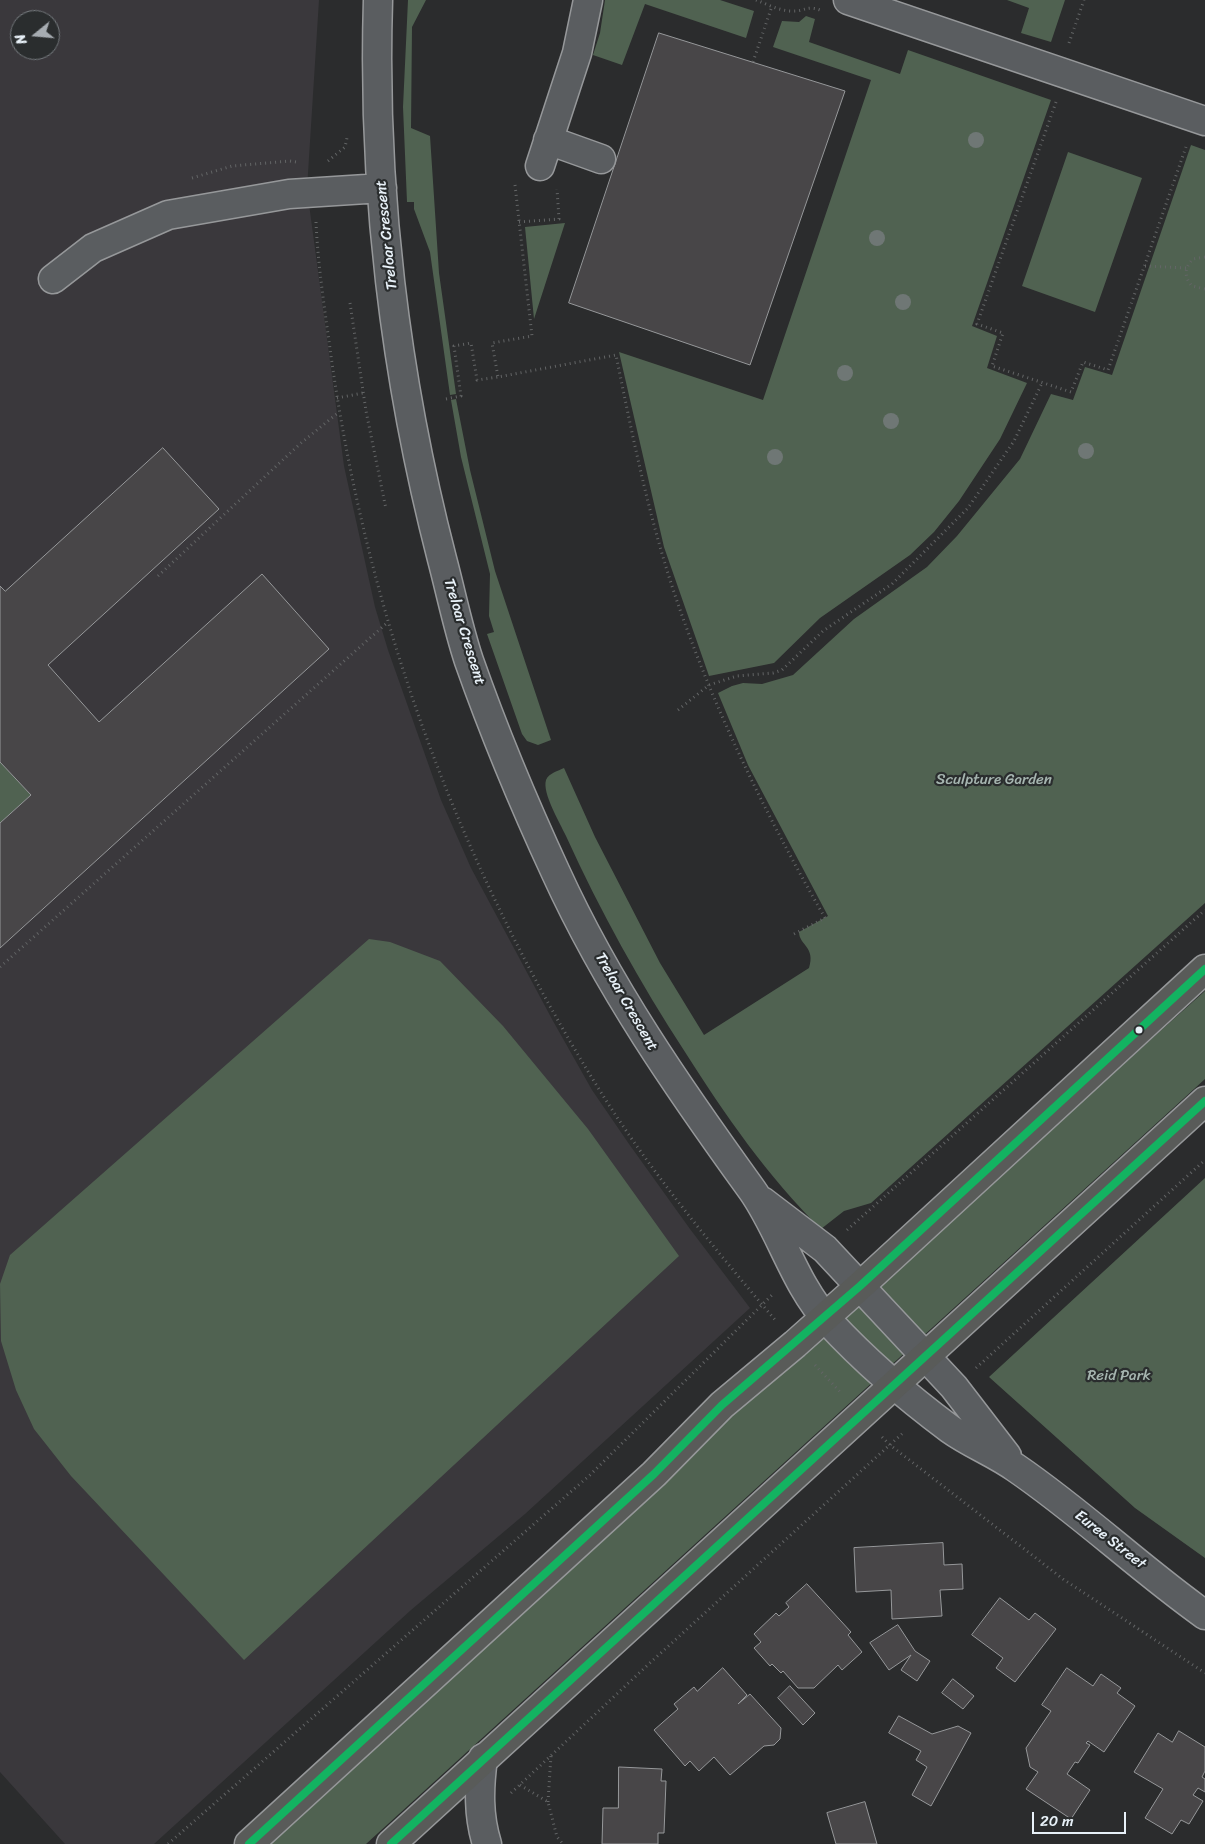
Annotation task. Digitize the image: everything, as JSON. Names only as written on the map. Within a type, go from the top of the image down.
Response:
[{"type":"main road","points":[[249,1844],[654,1474],[722,1405],[796,1344],[1205,969]]},
{"type":"main road","points":[[391,1844],[1205,1101]]},
{"type":"street","name":"Treloar Crescent","points":[[378,0],[376,49],[382,188],[397,332],[409,408],[431,517],[468,657],[512,771],[556,875],[596,952],[646,1038],[757,1197],[796,1273],[824,1318]]},
{"type":"street","points":[[549,175],[548,140],[576,54],[588,0]]},
{"type":"street","points":[[848,0],[1201,120]]},
{"type":"street","points":[[548,140],[601,159]]},
{"type":"street","points":[[53,279],[93,248],[168,215],[289,194],[382,188]]},
{"type":"street","name":"Treloar Crescent","points":[[757,1197],[825,1249],[860,1286]]},
{"type":"street","name":"Euree Street","points":[[860,1286],[954,1387],[1014,1467]]},
{"type":"street","name":"Euree Street","points":[[824,1318],[894,1386],[952,1431],[1014,1467],[1205,1615]]},
{"type":"street","points":[[483,1758],[479,1793],[483,1833]]},
{"type":"path","points":[[1084,0],[1060,72],[1058,95],[977,324],[1003,333],[992,366],[1071,392],[1083,362],[1108,370],[1144,266],[1201,120]]},
{"type":"path","points":[[753,62],[772,6]]},
{"type":"path","points":[[519,222],[559,218],[557,189],[549,175]]},
{"type":"path","points":[[498,377],[492,343],[532,336],[515,177]]},
{"type":"path","points":[[1205,257],[1192,259],[1186,268],[1189,282],[1197,289],[1205,289]]},
{"type":"path","points":[[1144,266],[1186,268]]},
{"type":"path","points":[[350,303],[363,392],[386,509]]},
{"type":"path","points":[[446,399],[461,396],[454,346],[471,342],[477,380],[616,355],[636,455],[678,603],[709,685],[742,761],[779,836],[825,918],[792,935]]},
{"type":"path","points":[[678,710],[709,685],[737,676],[773,673],[782,670],[823,631],[892,584],[968,508],[1014,441],[1042,382]]},
{"type":"path","points":[[337,398],[363,392]]},
{"type":"path","points":[[158,576],[301,443],[339,412]]},
{"type":"path","points":[[0,967],[388,622]]},
{"type":"path","points":[[825,1249],[1205,910]]},
{"type":"path","points":[[954,1387],[1205,1160]]},
{"type":"path","points":[[168,1844],[590,1475],[761,1304],[796,1273]]},
{"type":"path","points":[[761,1304],[890,1446],[1062,1579],[1205,1673]]},
{"type":"path","points":[[483,1833],[520,1784],[928,1411]]},
{"type":"path","points":[[551,1756],[548,1802],[557,1838],[563,1844]]},
{"type":"path","points":[[520,1784],[548,1802]]},
{"type":"shaded area","points":[[0,0],[319,0],[307,189],[344,466],[375,607],[388,650],[441,800],[471,868],[553,1021],[592,1090],[629,1144],[750,1308],[525,1514],[411,1610],[154,1844],[65,1844],[0,1772]]},
{"type":"green space","points":[[408,0],[426,0],[412,27],[411,128],[430,136],[439,273],[456,394],[450,395],[430,252],[414,209],[414,202],[407,202],[403,107]]},
{"type":"green space","points":[[605,0],[720,0],[754,11],[746,38],[645,4],[622,65],[593,55],[600,33]]},
{"type":"green space","points":[[1007,0],[1065,0],[1051,42],[1021,33],[1029,8]]},
{"type":"green space","points":[[806,16],[815,19],[809,42],[900,74],[908,50],[1051,100],[972,326],[997,336],[987,368],[1027,383],[1000,439],[959,501],[934,532],[910,555],[820,618],[774,663],[709,676],[664,547],[619,352],[763,400],[871,80],[773,47],[782,21],[799,22]]},
{"type":"green space","name":"Sculpture Garden","points":[[1191,145],[1205,150],[1205,903],[871,1203],[844,1211],[821,1229],[783,1188],[748,1145],[700,1076],[652,1000],[621,946],[579,864],[549,800],[545,786],[546,780],[551,774],[564,768],[595,837],[660,963],[704,1035],[809,968],[811,961],[809,951],[799,932],[828,916],[748,765],[718,693],[743,683],[762,684],[793,675],[854,619],[927,567],[957,536],[1020,459],[1051,394],[1073,400],[1085,367],[1112,375]]},
{"type":"green space","points":[[1068,152],[1142,178],[1095,312],[1022,286]]},
{"type":"green space","points":[[565,223],[534,319],[525,227]]},
{"type":"green space","points":[[456,399],[470,470],[495,571],[551,740],[538,745],[527,741],[522,734],[487,634],[494,632],[489,616],[490,574],[461,457],[451,400]]},
{"type":"green space","points":[[0,762],[31,795],[0,823]]},
{"type":"green space","points":[[369,939],[390,942],[440,961],[503,1026],[588,1129],[679,1256],[244,1660],[71,1476],[34,1429],[16,1390],[1,1341],[0,1284],[10,1255]]},
{"type":"green space","points":[[1205,991],[1205,1079],[366,1844],[242,1844],[755,1394]]},
{"type":"green space","name":"Reid Park","points":[[1205,1178],[1205,1558],[1135,1508],[989,1377]]},
{"type":"building","points":[[659,33],[845,91],[750,365],[569,303]]},
{"type":"building","points":[[163,448],[219,509],[48,665],[99,722],[262,574],[329,649],[0,948],[0,823],[31,795],[0,762],[0,586],[5,591]]},
{"type":"building","points":[[943,1543],[944,1565],[962,1564],[963,1589],[940,1590],[942,1616],[892,1619],[891,1590],[856,1592],[854,1548]]},
{"type":"building","points":[[807,1584],[851,1632],[848,1635],[862,1652],[842,1670],[838,1665],[814,1688],[798,1688],[783,1671],[781,1673],[772,1664],[770,1666],[754,1648],[761,1642],[754,1634],[776,1613],[779,1616],[789,1607],[786,1603]]},
{"type":"building","points":[[1000,1598],[1029,1620],[1035,1613],[1056,1629],[1015,1682],[996,1668],[1003,1658],[972,1635]]},
{"type":"building","points":[[898,1625],[915,1651],[930,1661],[917,1681],[901,1670],[911,1655],[889,1670],[870,1643]]},
{"type":"building","points":[[723,1668],[747,1695],[738,1704],[750,1694],[781,1728],[780,1739],[774,1745],[764,1746],[730,1775],[714,1757],[699,1771],[690,1761],[685,1766],[654,1730],[678,1709],[674,1704],[694,1687],[697,1691]]},
{"type":"building","points":[[1067,1668],[1093,1686],[1101,1674],[1121,1688],[1117,1693],[1135,1706],[1104,1752],[1088,1741],[1086,1743],[1090,1745],[1078,1763],[1075,1762],[1067,1774],[1090,1790],[1071,1819],[1026,1789],[1038,1772],[1030,1767],[1026,1748],[1051,1711],[1042,1705]]},
{"type":"building","points":[[953,1679],[974,1696],[963,1709],[942,1693]]},
{"type":"building","points":[[790,1686],[815,1713],[803,1725],[778,1698]]},
{"type":"building","points":[[899,1716],[932,1734],[958,1726],[971,1733],[931,1806],[912,1795],[927,1767],[916,1760],[921,1751],[889,1733]]},
{"type":"building","points":[[1179,1731],[1205,1747],[1205,1771],[1202,1777],[1205,1779],[1205,1792],[1198,1788],[1193,1795],[1203,1801],[1189,1824],[1181,1820],[1172,1834],[1145,1818],[1163,1789],[1134,1772],[1158,1733],[1172,1742]]},
{"type":"building","points":[[619,1767],[662,1769],[661,1781],[666,1781],[664,1833],[658,1833],[658,1844],[602,1844],[603,1808],[618,1808]]},
{"type":"building","points":[[865,1802],[877,1844],[836,1844],[827,1813]]},
{"type":"transit line","points":[[249,1844],[654,1474],[722,1405],[860,1286],[1205,969]]},
{"type":"transit line","points":[[391,1844],[1205,1101]]}]
